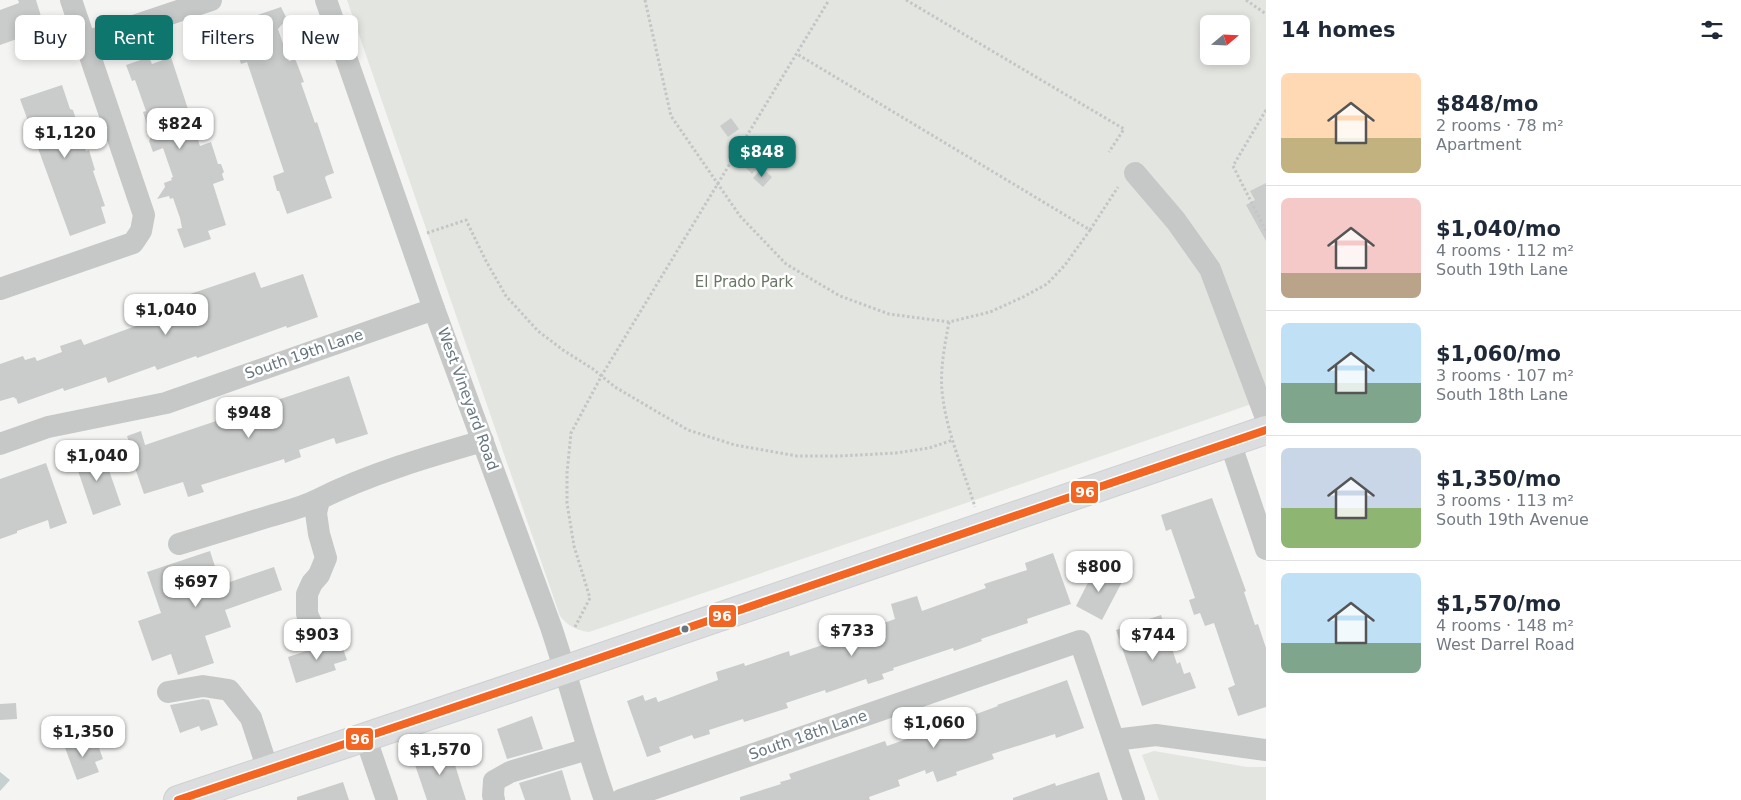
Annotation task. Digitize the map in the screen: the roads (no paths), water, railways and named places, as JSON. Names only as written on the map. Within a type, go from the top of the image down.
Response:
[{"type":"main road","points":[[178,800],[1266,430]]},
{"type":"street","points":[[0,289],[133,243],[141,231],[144,215],[71,0]]},
{"type":"street","points":[[86,42],[211,0]]},
{"type":"street","name":"West Vineyard Road","points":[[326,0],[434,309],[565,669],[605,800]]},
{"type":"street","points":[[1126,180],[1176,221],[1210,269],[1266,418]]},
{"type":"street","name":"South 19th Lane","points":[[0,444],[48,427],[166,403],[434,309]]},
{"type":"street","points":[[179,544],[319,500],[334,491],[357,482],[483,441]]},
{"type":"street","points":[[1230,442],[1266,549]]},
{"type":"street","points":[[313,627],[307,614],[307,594],[312,583],[320,575],[326,558],[319,534],[316,513],[319,500]]},
{"type":"street","name":"South 18th Lane","points":[[621,800],[1080,641],[1114,740]]},
{"type":"street","points":[[168,692],[203,686],[229,690],[250,718],[268,770]]},
{"type":"street","points":[[1134,800],[1114,740],[1156,735],[1266,750]]},
{"type":"street","points":[[365,736],[387,800]]},
{"type":"street","points":[[494,800],[494,781],[510,772],[588,749]]},
{"type":"park label","name":"El Prado Park","points":[[744,282]]}]
